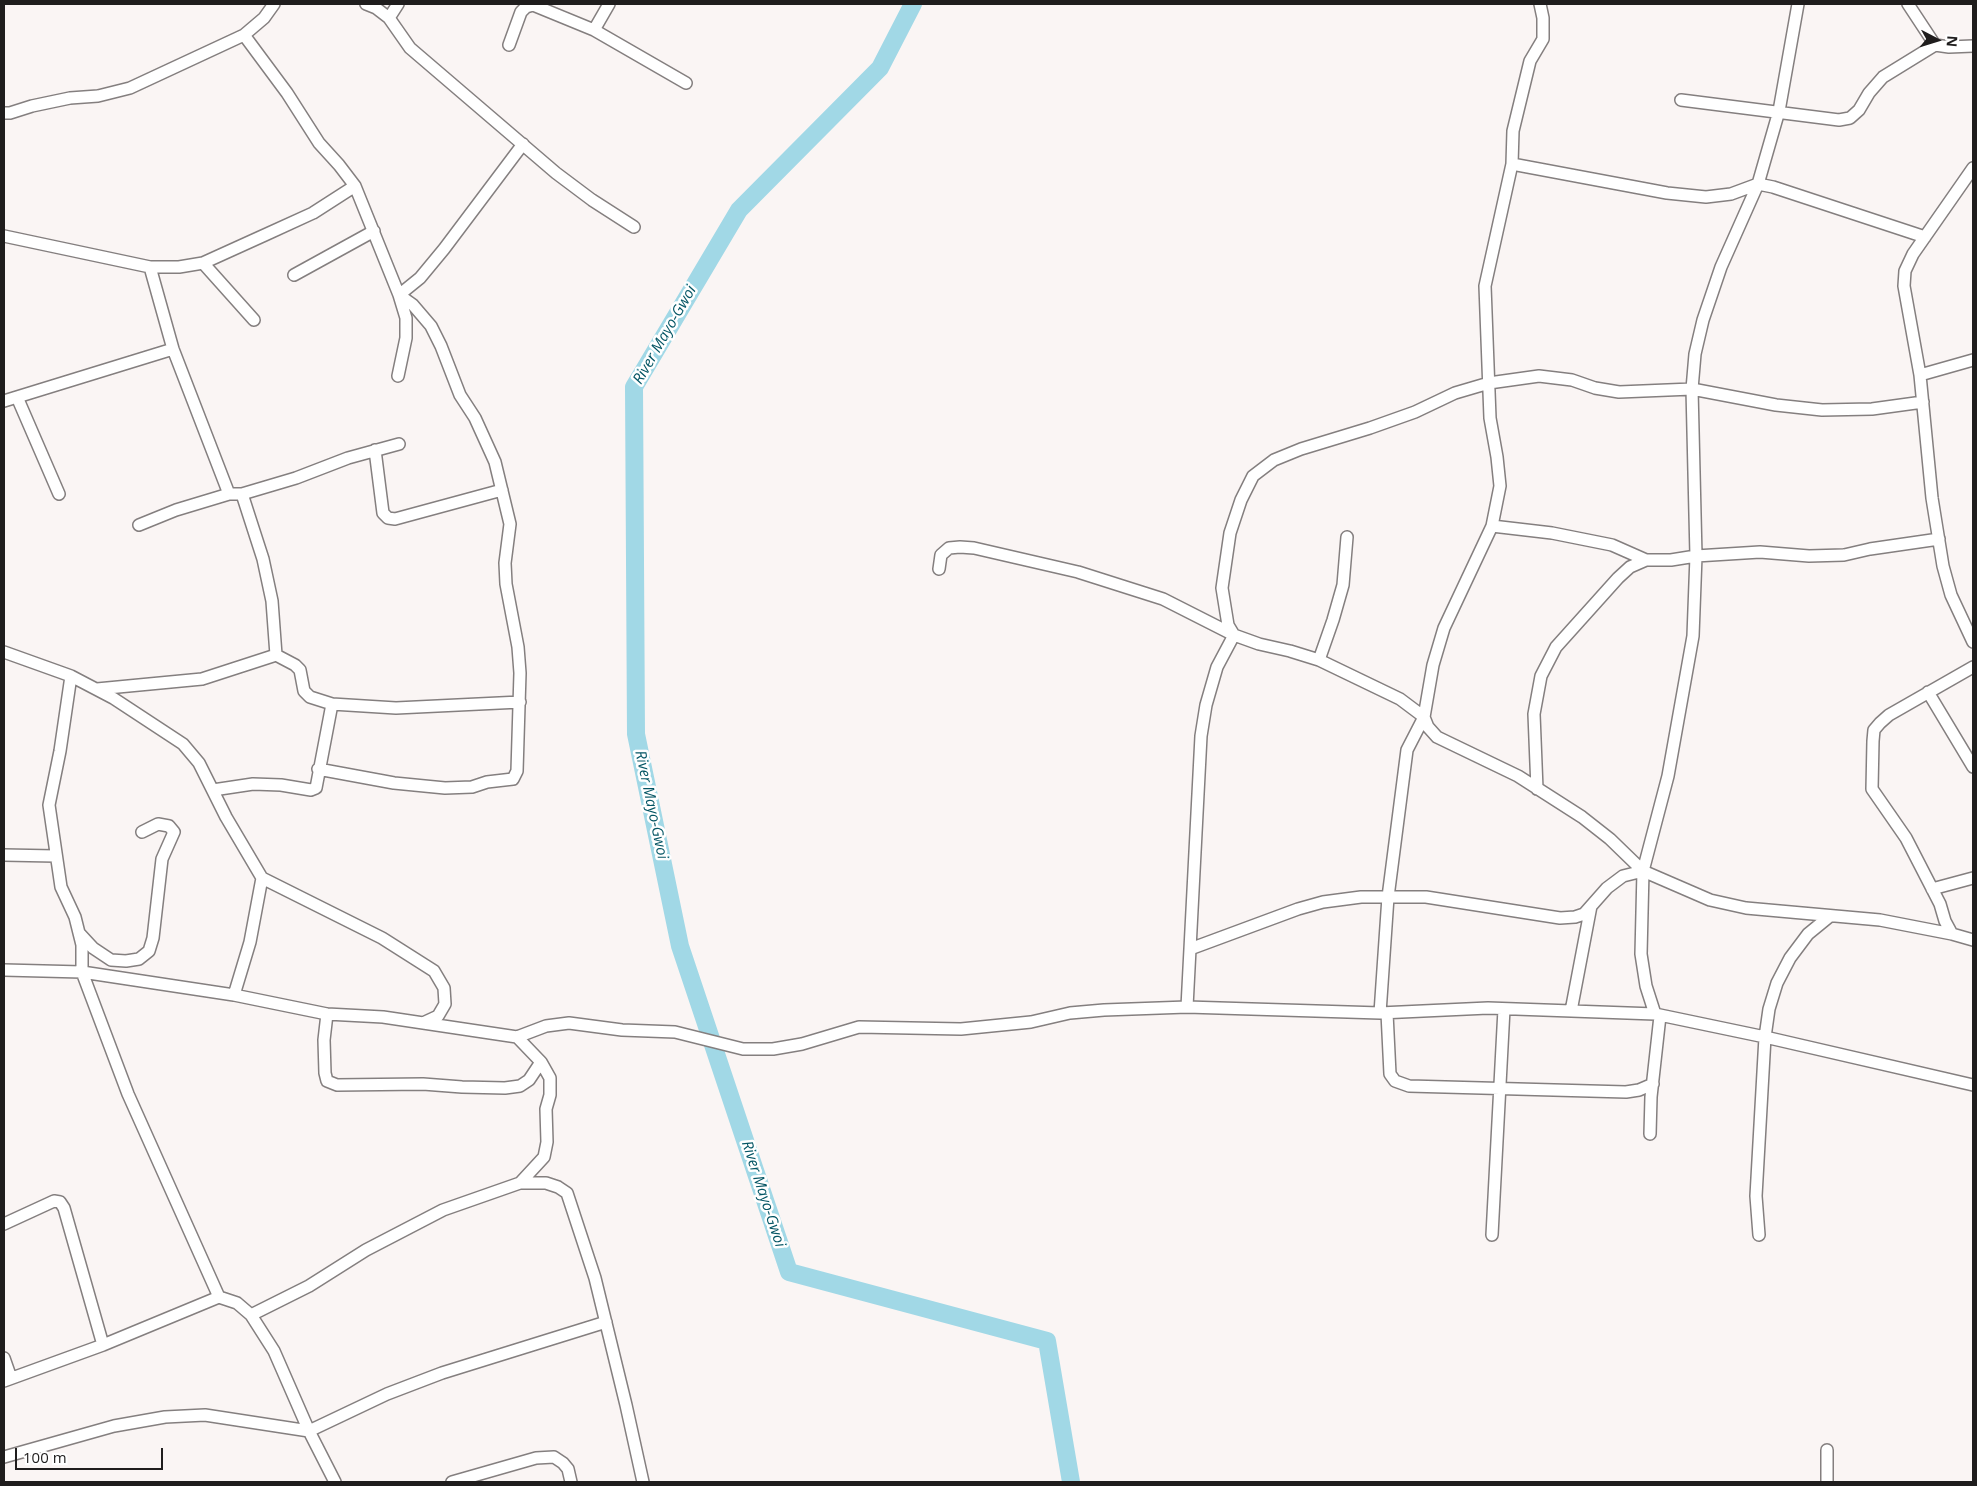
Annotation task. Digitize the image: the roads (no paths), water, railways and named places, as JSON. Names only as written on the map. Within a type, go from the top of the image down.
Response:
[{"type":"street","points":[[4,112],[10,113],[70,98],[98,96],[130,88],[244,35],[264,18],[274,4]]},
{"type":"street","points":[[366,4],[376,8],[389,18],[410,48],[523,144],[592,200],[634,227]]},
{"type":"street","points":[[389,18],[398,4]]},
{"type":"street","points":[[594,30],[609,4]]},
{"type":"street","points":[[1540,4],[1543,18],[1543,39],[1530,61],[1513,131],[1512,164],[1485,286],[1490,418],[1500,486],[1492,526],[1444,628],[1433,664],[1424,717],[1408,750],[1388,897],[1383,1013],[1388,1063],[1390,1074],[1395,1081],[1409,1086],[1626,1092],[1639,1090],[1653,1084]]},
{"type":"street","points":[[1650,1134],[1657,1015],[1646,986],[1641,954],[1643,871],[1668,776],[1693,636],[1696,556],[1692,389],[1695,354],[1703,320],[1722,267],[1758,184],[1779,111],[1798,4]]},
{"type":"street","points":[[1908,4],[1935,45]]},
{"type":"street","points":[[509,45],[521,12],[526,7],[532,5],[594,30],[686,83]]},
{"type":"street","points":[[244,35],[287,93],[319,143],[355,186],[400,295],[406,318],[406,338],[398,376]]},
{"type":"street","points":[[1680,100],[1839,120],[1850,118],[1859,110],[1869,93],[1883,77],[1935,45],[1949,47],[1973,46]]},
{"type":"street","points":[[400,295],[420,278],[444,249],[523,144]]},
{"type":"street","points":[[1512,164],[1668,193],[1706,197],[1731,194],[1758,184],[1773,187],[1925,237]]},
{"type":"street","points":[[1973,168],[1913,254],[1906,271],[1904,286],[1920,375],[1932,498],[1943,566],[1951,595],[1973,642]]},
{"type":"street","points":[[4,236],[150,267],[203,263],[313,213],[355,186]]},
{"type":"street","points":[[294,275],[374,231]]},
{"type":"street","points":[[203,263],[254,320]]},
{"type":"street","points":[[150,267],[173,349],[229,494]]},
{"type":"street","points":[[318,769],[394,783],[445,788],[512,780],[517,771],[520,702],[518,647],[505,563],[510,524],[496,462],[460,395],[431,326],[413,305],[400,295]]},
{"type":"street","points":[[4,401],[173,349]]},
{"type":"street","points":[[1920,375],[1973,360]]},
{"type":"street","points":[[1234,635],[1228,625],[1222,588],[1230,534],[1241,500],[1253,476],[1274,460],[1301,448],[1370,428],[1415,412],[1455,393],[1490,384],[1539,376],[1572,380],[1595,388],[1619,392],[1692,389],[1822,410],[1872,409],[1923,402]]},
{"type":"street","points":[[17,396],[59,494]]},
{"type":"street","points":[[139,525],[176,510],[229,494],[242,494],[296,478],[348,458],[399,444]]},
{"type":"street","points":[[375,450],[384,514],[388,518],[395,519],[502,490]]},
{"type":"street","points":[[242,494],[263,559],[272,601],[276,655]]},
{"type":"street","points":[[1492,526],[1552,533],[1612,545],[1646,560]]},
{"type":"street","points":[[1320,660],[1343,585],[1347,537]]},
{"type":"street","points":[[1537,789],[1534,714],[1542,676],[1556,647],[1630,567],[1646,560],[1672,560],[1696,556],[1760,552],[1809,556],[1844,555],[1870,549],[1939,540]]},
{"type":"street","points":[[939,569],[941,555],[949,548],[974,548],[1078,572],[1163,599],[1234,635],[1259,644],[1320,660],[1400,699],[1424,717],[1428,727],[1437,737],[1518,776],[1582,817],[1610,838],[1643,871],[1710,900],[1746,908],[1898,923],[1973,940]]},
{"type":"street","points":[[1187,1007],[1201,736],[1206,706],[1217,667],[1234,635]]},
{"type":"street","points":[[4,652],[71,676],[114,698],[183,744],[199,763],[262,878],[382,938],[434,971],[444,988],[445,1004],[438,1016],[425,1022]]},
{"type":"street","points":[[96,689],[202,679],[276,655],[296,665],[300,670],[304,691],[310,697],[332,704],[396,708],[520,702]]},
{"type":"street","points":[[1952,934],[1945,921],[1940,904],[1906,838],[1876,796],[1871,781],[1874,730],[1889,715],[1973,667]]},
{"type":"street","points":[[71,676],[60,751],[49,806],[61,887],[75,917],[82,944],[82,972],[128,1094],[219,1297]]},
{"type":"street","points":[[1928,692],[1973,767]]},
{"type":"street","points":[[213,790],[253,784],[281,784],[311,790],[316,788],[318,769],[332,704]]},
{"type":"street","points":[[79,934],[93,948],[111,960],[126,961],[139,958],[148,951],[153,938],[162,859],[174,832],[169,826],[158,824],[142,832]]},
{"type":"street","points":[[4,855],[55,856]]},
{"type":"street","points":[[1190,949],[1298,908],[1323,902],[1361,897],[1426,897],[1560,918],[1575,918],[1584,914],[1607,888],[1623,876],[1643,871]]},
{"type":"street","points":[[234,995],[250,942],[262,878]]},
{"type":"street","points":[[1932,889],[1973,878]]},
{"type":"street","points":[[1571,1011],[1591,906]]},
{"type":"street","points":[[1759,1235],[1756,1196],[1765,1037],[1769,1009],[1776,983],[1790,958],[1808,934],[1830,916]]},
{"type":"street","points":[[4,970],[82,972],[234,995],[327,1014],[383,1017],[425,1022],[517,1037],[546,1026],[569,1023],[622,1030],[675,1032],[743,1049],[772,1049],[802,1044],[859,1027],[961,1029],[1031,1022],[1070,1013],[1104,1010],[1187,1007],[1383,1013],[1504,1008],[1657,1015],[1765,1037],[1973,1085]]},
{"type":"street","points":[[1492,1235],[1504,1008]]},
{"type":"street","points":[[327,1014],[324,1040],[327,1081],[337,1085],[423,1084],[462,1087],[512,1087],[520,1086],[529,1080],[541,1062]]},
{"type":"street","points":[[517,1037],[541,1062],[550,1078],[550,1095],[546,1109],[547,1142],[544,1156],[520,1183]]},
{"type":"street","points":[[251,1315],[309,1286],[366,1250],[443,1210],[520,1183],[546,1183],[558,1187],[567,1193],[595,1278],[644,1482]]},
{"type":"street","points":[[4,1224],[54,1202],[60,1202],[64,1208],[103,1345]]},
{"type":"street","points":[[4,1358],[8,1379],[103,1345],[219,1297],[237,1303],[251,1315],[274,1350],[309,1431],[336,1482]]},
{"type":"street","points":[[4,1456],[114,1426],[165,1417],[205,1415],[309,1431],[387,1394],[442,1373],[606,1322]]},
{"type":"street","points":[[1827,1450],[1827,1482]]},
{"type":"street","points":[[452,1482],[536,1458],[554,1457],[568,1469],[571,1482]]},
{"type":"waterway","name":"River Mayo-Gwoi","points":[[913,4],[880,68],[739,210],[634,387],[636,734],[680,946],[789,1272],[1047,1341],[1071,1482]]}]
